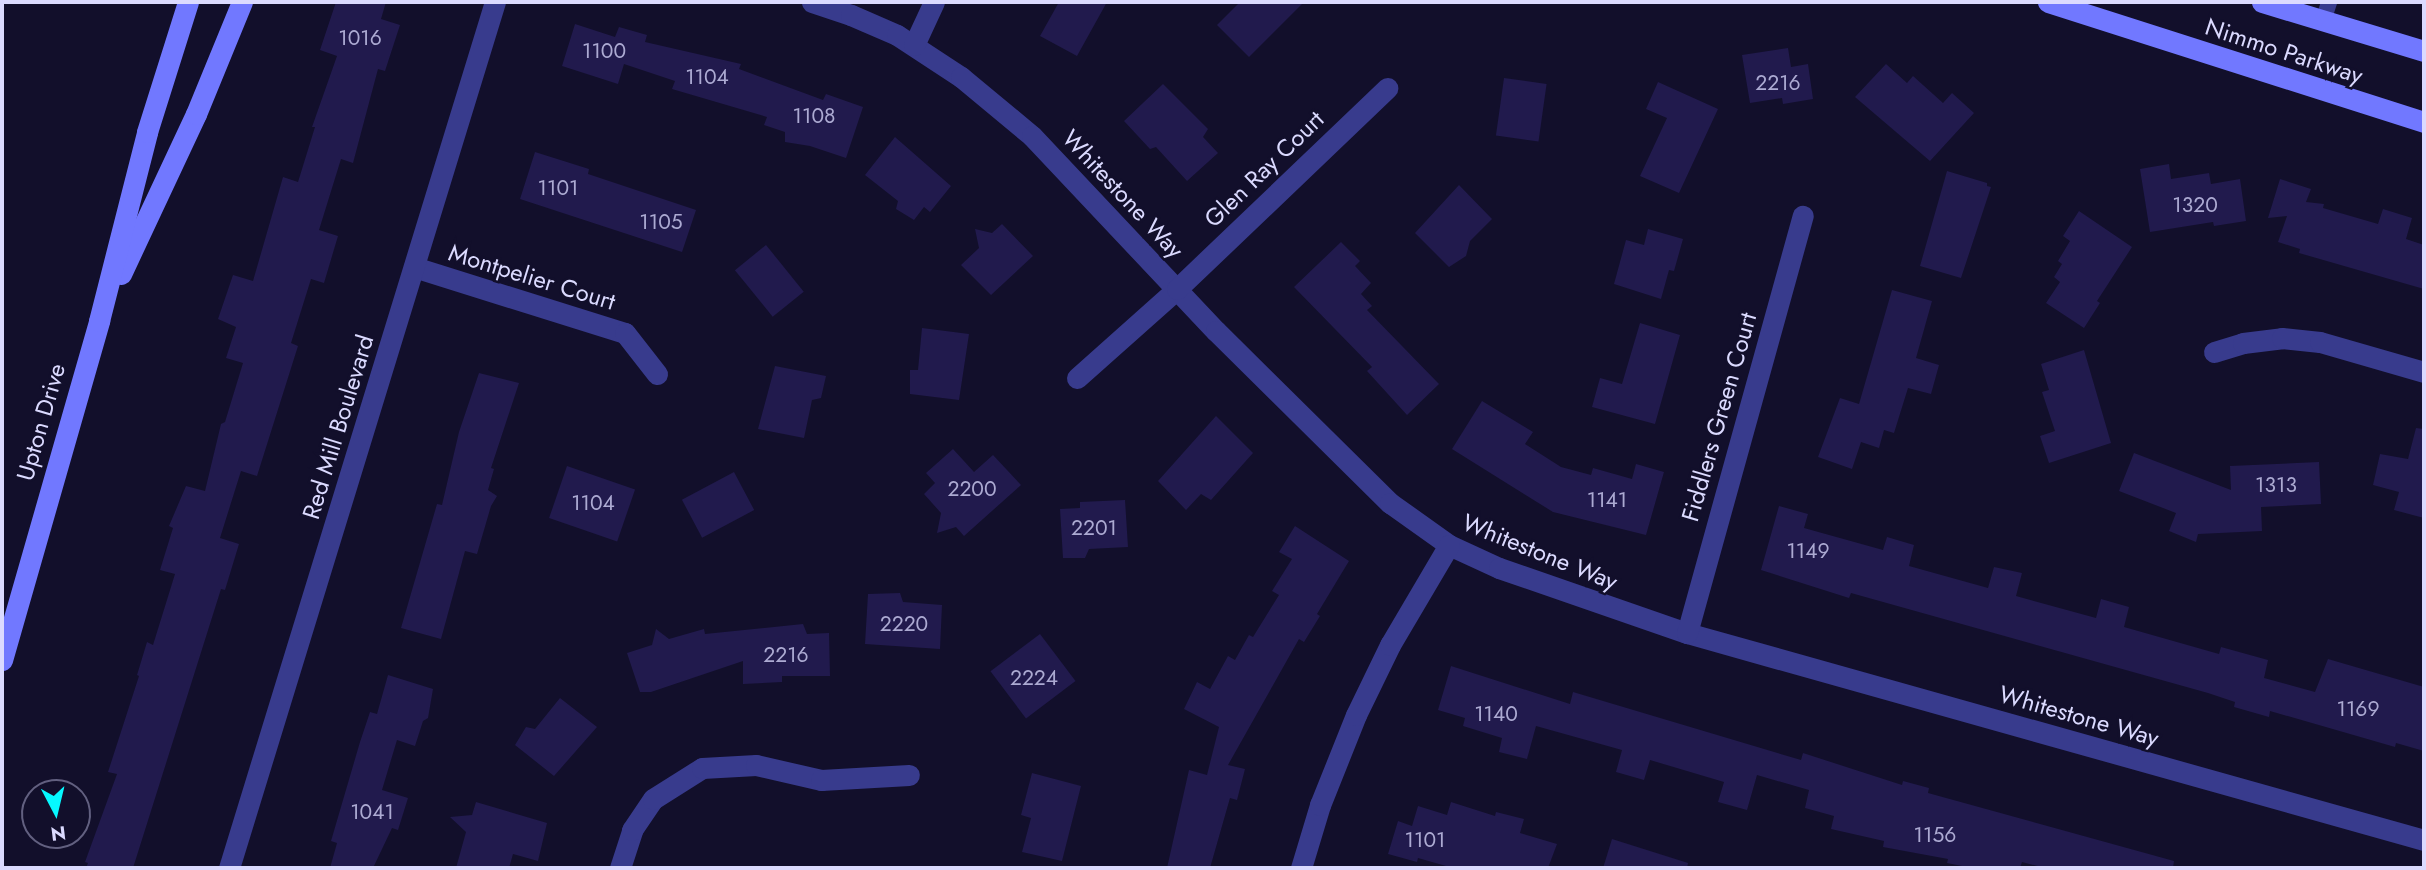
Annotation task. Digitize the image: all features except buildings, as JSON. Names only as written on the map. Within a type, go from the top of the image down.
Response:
[{"type":"main road","name":"Upton Drive","points":[[2,660],[99,321],[147,132],[188,2]]},
{"type":"main road","name":"Upton Drive","points":[[99,321],[196,114],[242,2]]},
{"type":"main road","name":"Nimmo Parkway","points":[[2048,2],[2424,122]]},
{"type":"main road","name":"Nimmo Parkway","points":[[2262,2],[2326,11],[2424,51]]},
{"type":"street","name":"Red Mill Boulevard","points":[[229,868],[495,2]]},
{"type":"street","name":"Whitestone Way","points":[[811,2],[852,15],[914,45],[961,77],[1032,136],[1177,289],[1390,503],[1449,545],[1499,568],[1614,610],[1687,633],[2424,840]]},
{"type":"street","points":[[914,45],[934,2]]},
{"type":"street","name":"Glen Ray Court","points":[[1077,378],[1177,289],[1387,88]]},
{"type":"street","name":"Fiddlers Green Court","points":[[1687,633],[1802,216]]},
{"type":"street","name":"Montpelier Court","points":[[414,267],[625,333],[657,374]]},
{"type":"street","points":[[2214,352],[2244,343],[2282,338],[2320,341],[2424,372]]},
{"type":"street","points":[[1301,868],[1320,805],[1356,715],[1390,645],[1449,545]]},
{"type":"street","points":[[620,868],[632,830],[653,799],[702,768],[756,765],[821,780],[909,775]]}]
